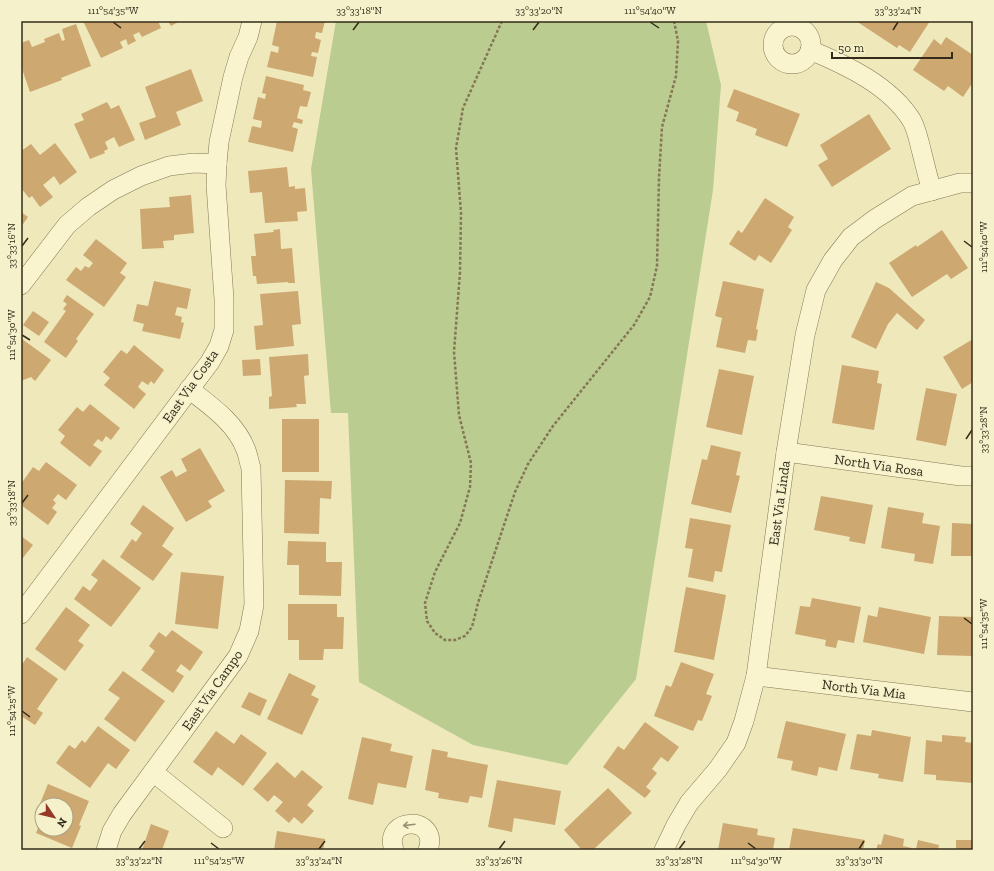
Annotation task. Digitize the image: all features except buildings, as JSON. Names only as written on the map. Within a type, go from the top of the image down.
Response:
[{"type":"street","name":"East Via Costa","points":[[21,614],[210,362],[219,346],[224,330],[224,299],[216,185],[219,142],[233,77],[239,57],[248,37],[252,21]]},
{"type":"street","points":[[810,50],[839,62],[873,82],[897,102],[912,121],[918,136],[932,191]]},
{"type":"street","points":[[21,285],[67,225],[88,207],[113,190],[141,176],[169,166],[194,163],[217,164]]},
{"type":"street","name":"East Via Linda","points":[[664,850],[689,803],[718,769],[736,743],[744,721],[756,676],[786,452],[804,335],[816,290],[833,260],[851,237],[875,219],[912,196],[960,183],[973,183]]},
{"type":"street","name":"East Via Campo","points":[[106,850],[112,830],[122,814],[238,656],[249,631],[254,605],[251,468],[246,450],[239,435],[224,417],[189,389]]},
{"type":"street","name":"North Via Rosa","points":[[786,452],[961,476],[973,476]]},
{"type":"street","name":"North Via Mia","points":[[756,676],[973,702]]},
{"type":"street","points":[[153,772],[223,828]]},
{"type":"street","points":[[394,850],[392,842],[396,831],[406,824],[413,824],[424,828],[428,833],[430,845],[428,850]]},
{"type":"path","points":[[502,21],[463,108],[456,148],[461,213],[460,272],[454,352],[459,415],[471,463],[470,487],[460,523],[435,572],[425,603],[427,621],[435,633],[445,640],[454,640],[465,636],[472,627],[515,492],[528,464],[553,426],[634,325],[650,297],[657,266],[662,127],[676,76],[678,41],[674,21]]},
{"type":"green space","points":[[336,21],[706,21],[721,85],[713,190],[636,679],[567,765],[473,745],[359,682],[348,413],[331,413],[311,169]]}]
